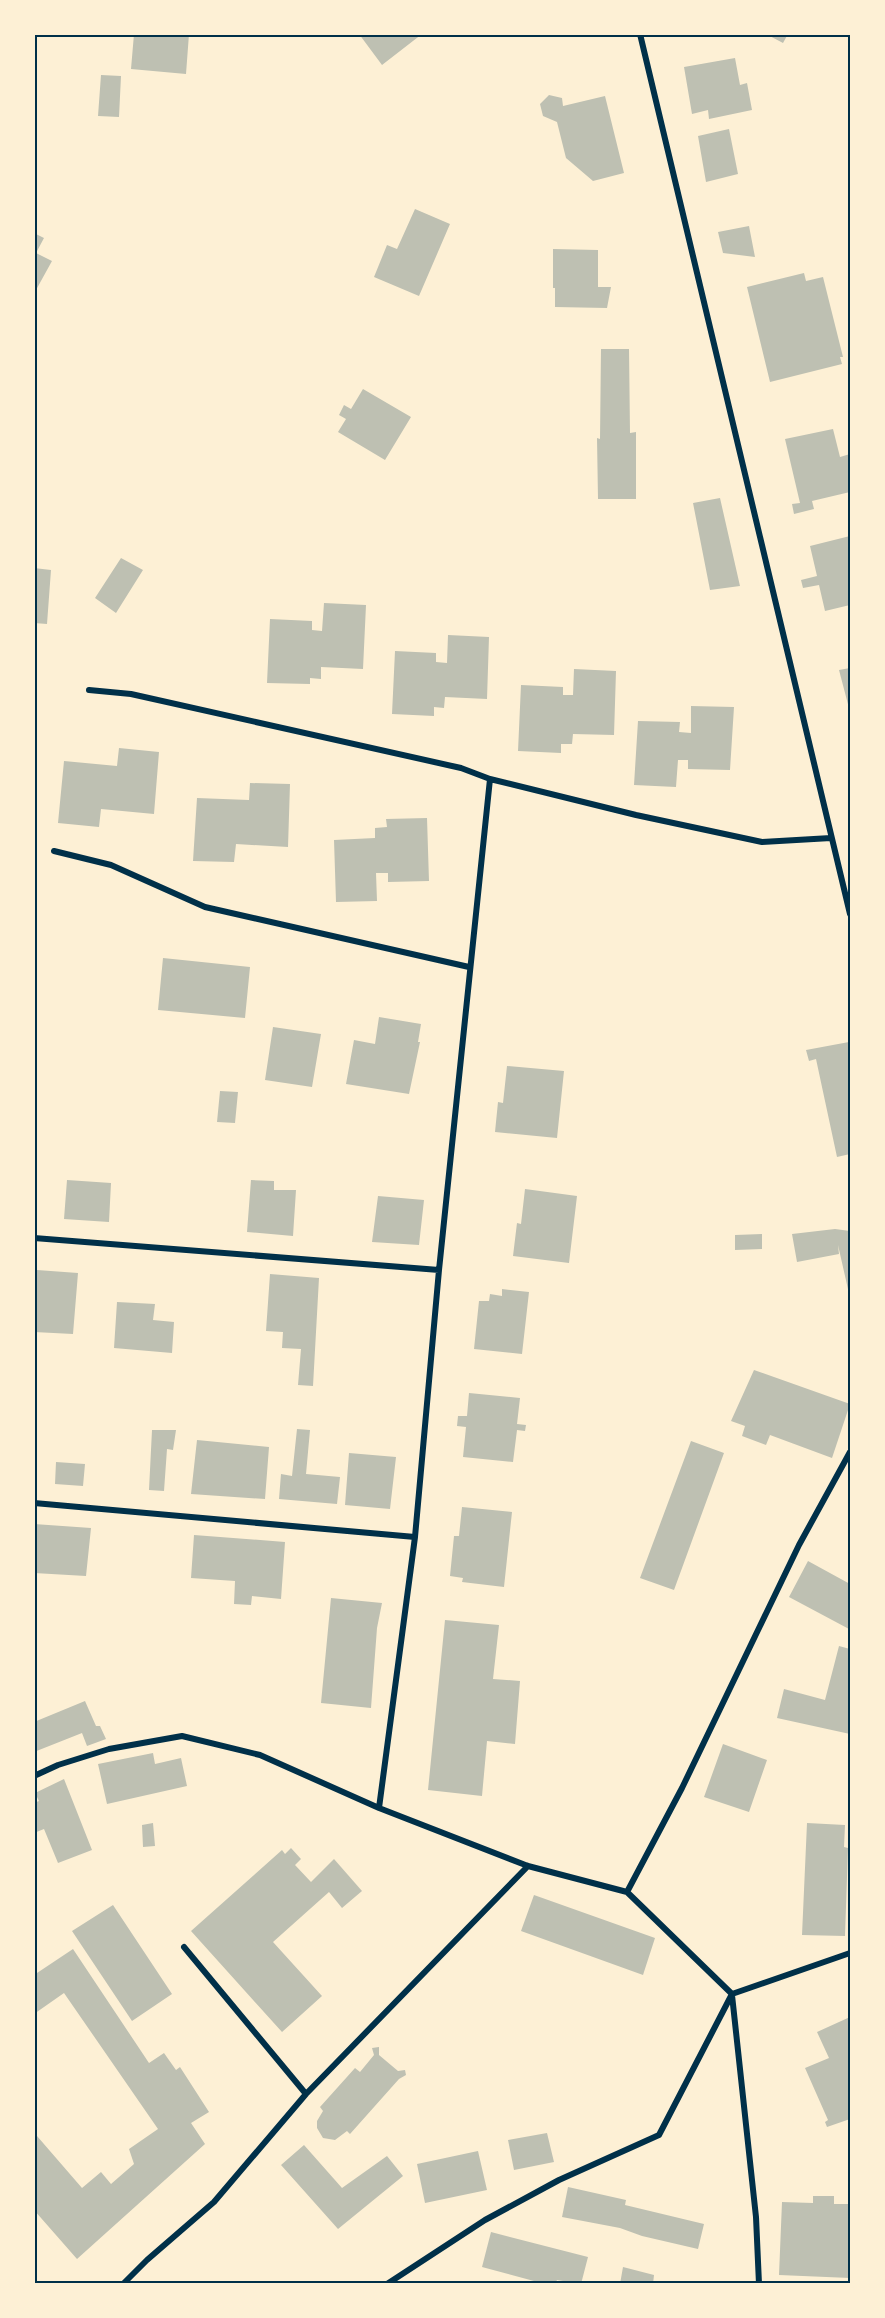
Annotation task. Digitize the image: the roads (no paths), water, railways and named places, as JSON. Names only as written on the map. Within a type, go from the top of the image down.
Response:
[{"type":"street","points":[[640,34],[850,914]]},
{"type":"street","points":[[89,690],[131,694],[303,732],[461,768],[489,779],[636,815],[762,842],[831,838]]},
{"type":"street","points":[[379,1808],[415,1537],[439,1270],[489,779]]},
{"type":"street","points":[[54,851],[111,865],[206,907],[469,968]]},
{"type":"street","points":[[34,1239],[439,1270]]},
{"type":"street","points":[[627,1892],[692,1767],[799,1545],[850,1452]]},
{"type":"street","points":[[34,1503],[415,1537]]},
{"type":"street","points":[[34,1776],[58,1765],[109,1749],[182,1736],[260,1755],[379,1808],[528,1866],[627,1892],[732,1994],[756,2217],[759,2283]]},
{"type":"street","points":[[123,2283],[214,2202],[306,2094],[528,1866]]},
{"type":"street","points":[[184,1947],[306,2094]]},
{"type":"street","points":[[387,2283],[485,2220],[548,2186],[659,2135],[732,1994],[850,1953]]}]
